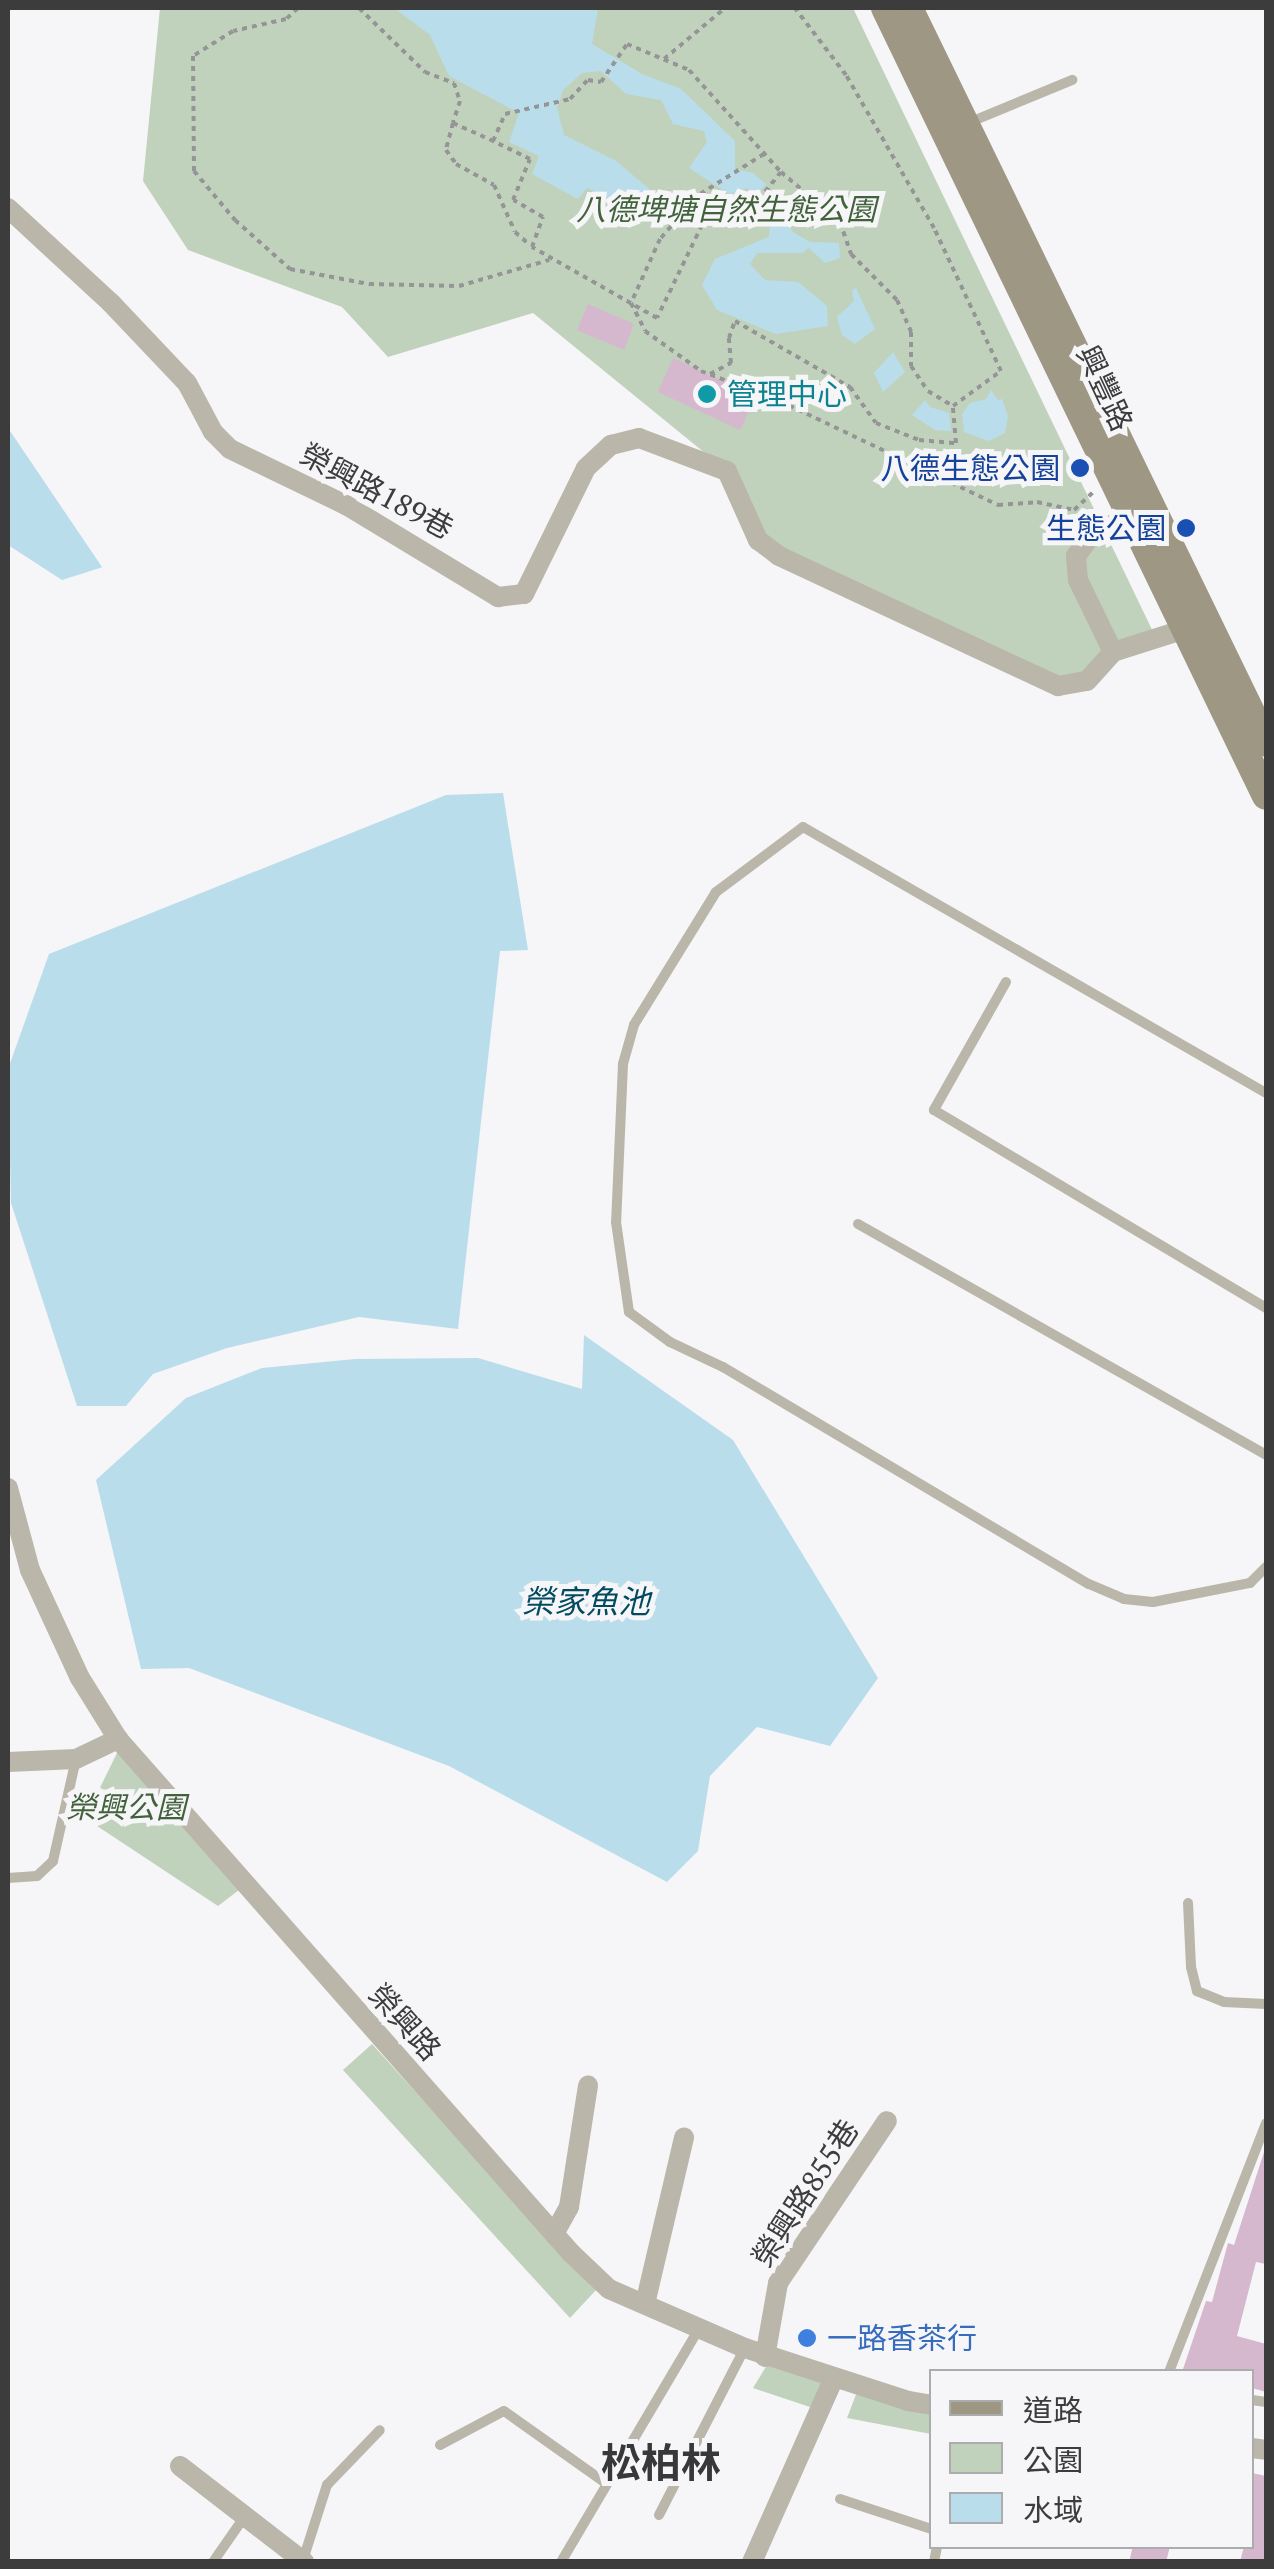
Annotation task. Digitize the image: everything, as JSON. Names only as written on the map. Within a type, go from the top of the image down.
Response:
[{"type":"main road","name":"興豐路","points":[[885,8],[1198,625],[1266,742]]},
{"type":"main road","name":"興豐路","points":[[910,8],[968,124],[1140,508]]},
{"type":"main road","name":"興豐路","points":[[1198,625],[1266,796]]},
{"type":"street","name":"榮興路189巷","points":[[8,208],[111,303],[187,383],[213,432],[230,449],[346,504],[498,596],[524,594],[586,468],[611,445],[639,438],[726,471],[758,540],[779,556],[1058,686],[1087,680],[1113,652]]},
{"type":"street","points":[[1140,508],[1089,538],[1076,556],[1078,580],[1113,652],[1198,625]]},
{"type":"street","name":"榮興路","points":[[8,1488],[30,1570],[80,1678],[118,1739],[554,2234],[609,2289],[766,2357],[929,2403]]},
{"type":"street","points":[[8,1762],[76,1760],[118,1739]]},
{"type":"street","points":[[554,2234],[569,2207],[588,2085]]},
{"type":"street","name":"榮興路855巷","points":[[766,2357],[778,2283],[887,2121]]},
{"type":"street","points":[[645,2304],[684,2138]]},
{"type":"street","points":[[752,2562],[834,2378]]},
{"type":"street","points":[[180,2466],[304,2561]]},
{"type":"lane","points":[[968,124],[1072,80]]},
{"type":"lane","points":[[1266,1092],[803,827],[716,892],[634,1025],[623,1064],[616,1222],[629,1312],[670,1342],[723,1367],[1089,1584],[1124,1599],[1153,1602],[1250,1583],[1266,1567]]},
{"type":"lane","points":[[1006,982],[934,1110],[1266,1308]]},
{"type":"lane","points":[[858,1224],[1266,1456]]},
{"type":"lane","points":[[8,1878],[37,1876],[53,1861],[76,1760]]},
{"type":"lane","points":[[1188,1902],[1190,1967],[1196,1991],[1224,2002],[1266,2004]]},
{"type":"lane","points":[[1170,2369],[1266,2123]]},
{"type":"lane","points":[[561,2562],[700,2328]]},
{"type":"lane","points":[[659,2515],[745,2348]]},
{"type":"lane","points":[[440,2445],[504,2411],[607,2484]]},
{"type":"lane","points":[[304,2561],[327,2485],[380,2430]]},
{"type":"lane","points":[[840,2499],[929,2528]]},
{"type":"lane","points":[[213,2562],[245,2516]]},
{"type":"path","points":[[298,8],[286,19],[233,30],[193,56],[194,171],[234,220],[290,269],[369,284],[458,286],[552,258]]},
{"type":"path","points":[[359,8],[425,72],[454,82],[460,100],[446,150],[456,164],[494,185],[515,232],[532,246],[657,318],[702,225],[752,208],[780,172]]},
{"type":"path","points":[[664,60],[725,8]]},
{"type":"path","points":[[795,8],[846,75],[934,228],[1001,371],[953,406]]},
{"type":"path","points":[[493,141],[504,114],[570,98],[588,80],[601,82],[627,44],[689,70],[780,172],[840,222],[850,254],[898,300],[911,332],[911,366],[928,391],[953,406]]},
{"type":"path","points":[[453,122],[530,159],[514,200],[543,217],[532,246]]},
{"type":"path","points":[[764,154],[697,196],[660,239],[631,304],[644,331],[710,374],[780,401],[998,505],[1037,502],[1074,510],[1100,486]]},
{"type":"path","points":[[710,374],[731,362],[728,338],[736,320],[850,387],[876,423],[919,440],[956,443],[953,406]]},
{"type":"green space","name":"八德埤塘自然生態公園","points":[[160,8],[853,8],[1157,640],[1058,686],[779,556],[727,471],[533,313],[388,357],[342,307],[188,250],[143,181]]},
{"type":"green space","name":"榮興公園","points":[[119,1749],[239,1890],[218,1906],[85,1818]]},
{"type":"green space","points":[[372,2044],[596,2290],[570,2318],[343,2070]]},
{"type":"green space","points":[[767,2365],[826,2382],[813,2408],[753,2388]]},
{"type":"green space","points":[[857,2392],[929,2411],[929,2434],[847,2418]]},
{"type":"water","points":[[394,8],[598,8],[592,44],[642,74],[681,89],[735,141],[735,169],[753,173],[766,184],[756,195],[747,188],[729,194],[689,168],[707,142],[704,131],[673,124],[661,100],[626,94],[601,71],[582,73],[563,90],[557,108],[564,135],[616,161],[654,193],[645,215],[587,188],[578,199],[532,174],[539,156],[509,142],[519,113],[449,76],[430,35]]},
{"type":"water","points":[[770,195],[793,232],[810,242],[839,243],[840,258],[825,263],[809,248],[802,253],[757,253],[750,264],[765,280],[798,282],[827,306],[828,326],[776,334],[717,310],[702,285],[715,259],[769,237],[770,221],[761,202]]},
{"type":"water","points":[[856,288],[875,329],[855,344],[842,335],[837,317],[854,301],[852,291]]},
{"type":"water","points":[[893,352],[905,372],[883,392],[874,373]]},
{"type":"water","points":[[991,390],[998,400],[1002,399],[1008,416],[1005,433],[989,441],[964,432],[962,414],[970,403],[986,399]]},
{"type":"water","points":[[925,400],[930,407],[949,413],[951,431],[935,430],[912,415]]},
{"type":"water","points":[[8,428],[103,567],[62,580],[8,545]]},
{"type":"water","points":[[503,793],[528,950],[500,951],[458,1329],[359,1317],[227,1348],[153,1374],[126,1406],[77,1406],[11,1203],[8,1069],[49,954],[446,795]]},
{"type":"water","name":"榮家魚池","points":[[584,1335],[733,1440],[878,1678],[830,1746],[757,1727],[710,1776],[698,1851],[667,1882],[449,1766],[189,1668],[141,1669],[96,1480],[186,1398],[262,1368],[355,1359],[478,1358],[582,1389]]},
{"type":"building","points":[[588,304],[634,324],[624,350],[577,330]]},
{"type":"building","name":"管理中心","points":[[673,358],[756,396],[740,430],[658,392]]},
{"type":"building","points":[[1265,2149],[1266,2264],[1256,2262],[1237,2336],[1266,2344],[1266,2392],[1254,2389],[1254,2369],[1183,2369],[1206,2301],[1212,2302],[1228,2243],[1234,2245]]},
{"type":"building","points":[[1254,2473],[1266,2476],[1266,2562],[1240,2562],[1243,2549],[1254,2549]]},
{"type":"building","points":[[1132,2549],[1169,2549],[1166,2562],[1129,2562]]},
{"type":"place","name":"管理中心","points":[[707,394]]},
{"type":"place","name":"八德生態公園","points":[[1080,468]]},
{"type":"place","name":"生態公園","points":[[1186,528]]},
{"type":"place","name":"一路香茶行","points":[[807,2338]]},
{"type":"district","name":"松柏林","points":[[661,2462]]}]
